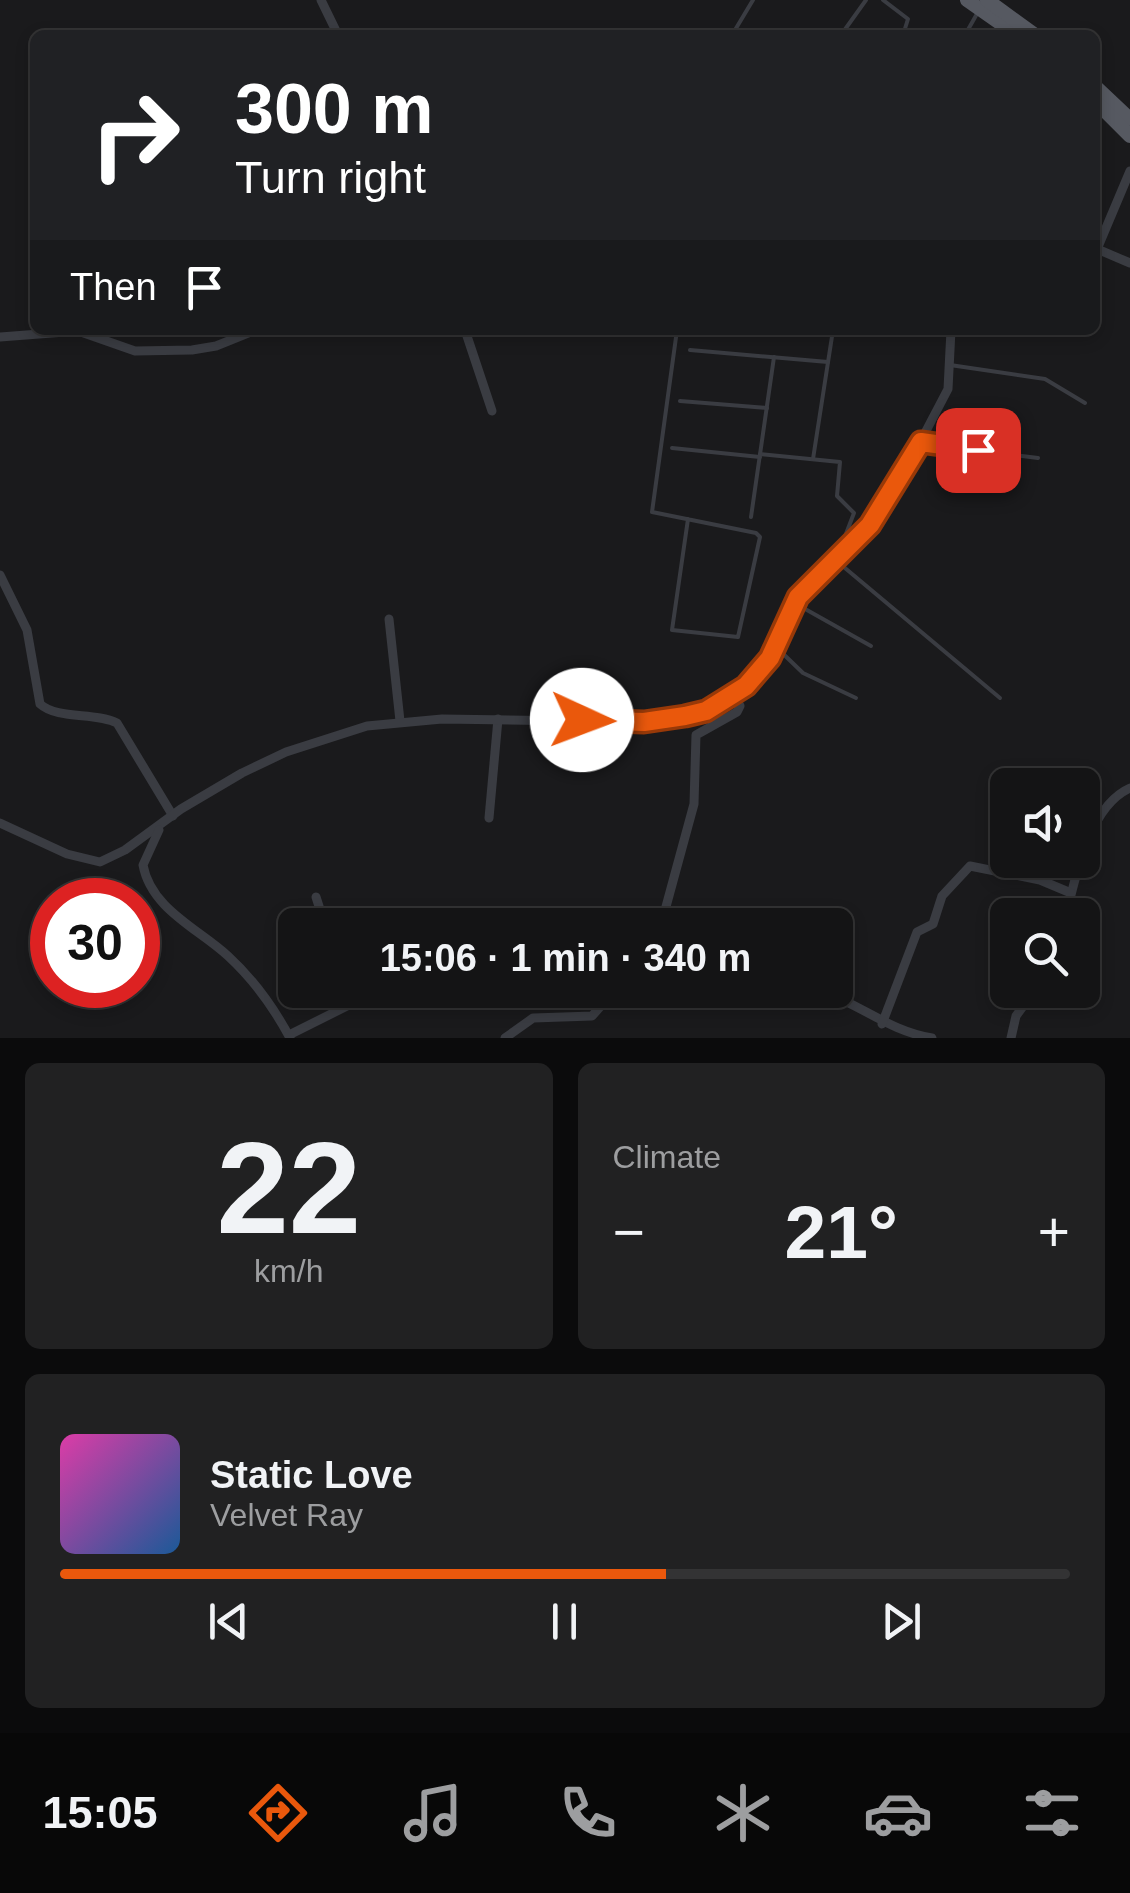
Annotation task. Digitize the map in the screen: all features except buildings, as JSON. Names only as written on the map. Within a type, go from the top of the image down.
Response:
[{"type":"main road","points":[[978,3],[1011,30]]},
{"type":"main road","points":[[978,3],[1026,30]]},
{"type":"main road","points":[[1100,91],[1130,120]]},
{"type":"main road","points":[[1100,106],[1130,136]]},
{"type":"street","points":[[321,0],[336,30]]},
{"type":"street","points":[[1100,242],[1130,171]]},
{"type":"street","points":[[1100,253],[1130,263]]},
{"type":"street","points":[[0,337],[30,335]]},
{"type":"street","points":[[89,335],[135,351],[192,350],[244,335]]},
{"type":"street","points":[[466,335],[492,411]]},
{"type":"street","points":[[0,823],[67,854],[100,862],[286,752],[400,721],[664,720],[706,711],[734,694],[764,668],[794,602],[850,548],[894,492],[948,389],[951,335]]},
{"type":"street","points":[[0,575],[27,630],[40,704],[50,711],[101,715],[117,723],[172,816]]},
{"type":"street","points":[[389,618],[400,721]]},
{"type":"street","points":[[666,908],[694,804],[696,735],[737,712],[740,706],[734,694]]},
{"type":"street","points":[[490,818],[498,720]]},
{"type":"street","points":[[1069,898],[1102,814],[1115,796],[1130,788]]},
{"type":"street","points":[[160,828],[143,866],[159,899],[229,956],[262,994],[290,1037],[343,1008]]},
{"type":"street","points":[[882,1024],[917,932],[934,924],[942,896],[970,866],[1040,880],[1070,893]]},
{"type":"street","points":[[316,898],[319,908]]},
{"type":"street","points":[[853,1007],[891,1034],[932,1038]]},
{"type":"street","points":[[505,1038],[534,1018],[592,1016],[599,1008]]},
{"type":"street","points":[[1011,1038],[1022,1008]]},
{"type":"lane","points":[[735,30],[752,0]]},
{"type":"lane","points":[[845,30],[866,0]]},
{"type":"lane","points":[[884,0],[908,20],[905,30]]},
{"type":"lane","points":[[967,30],[978,3]]},
{"type":"lane","points":[[676,335],[652,512],[688,519],[760,537],[738,637],[672,630],[688,519]]},
{"type":"lane","points":[[812,460],[832,335]]},
{"type":"lane","points":[[690,350],[828,362]]},
{"type":"lane","points":[[751,517],[774,357]]},
{"type":"lane","points":[[950,365],[1046,380],[1085,403]]},
{"type":"lane","points":[[680,401],[766,408]]},
{"type":"lane","points":[[921,442],[1038,458]]},
{"type":"lane","points":[[672,448],[840,462],[837,496],[854,512],[844,539],[850,548]]},
{"type":"lane","points":[[836,560],[1000,698]]},
{"type":"lane","points":[[794,602],[871,646]]},
{"type":"lane","points":[[775,646],[803,673],[856,698]]},
{"type":"route","points":[[582,720],[644,722],[685,716],[706,711],[746,686],[770,658],[786,614],[798,597],[870,525],[894,492],[921,442],[978,450]]}]
